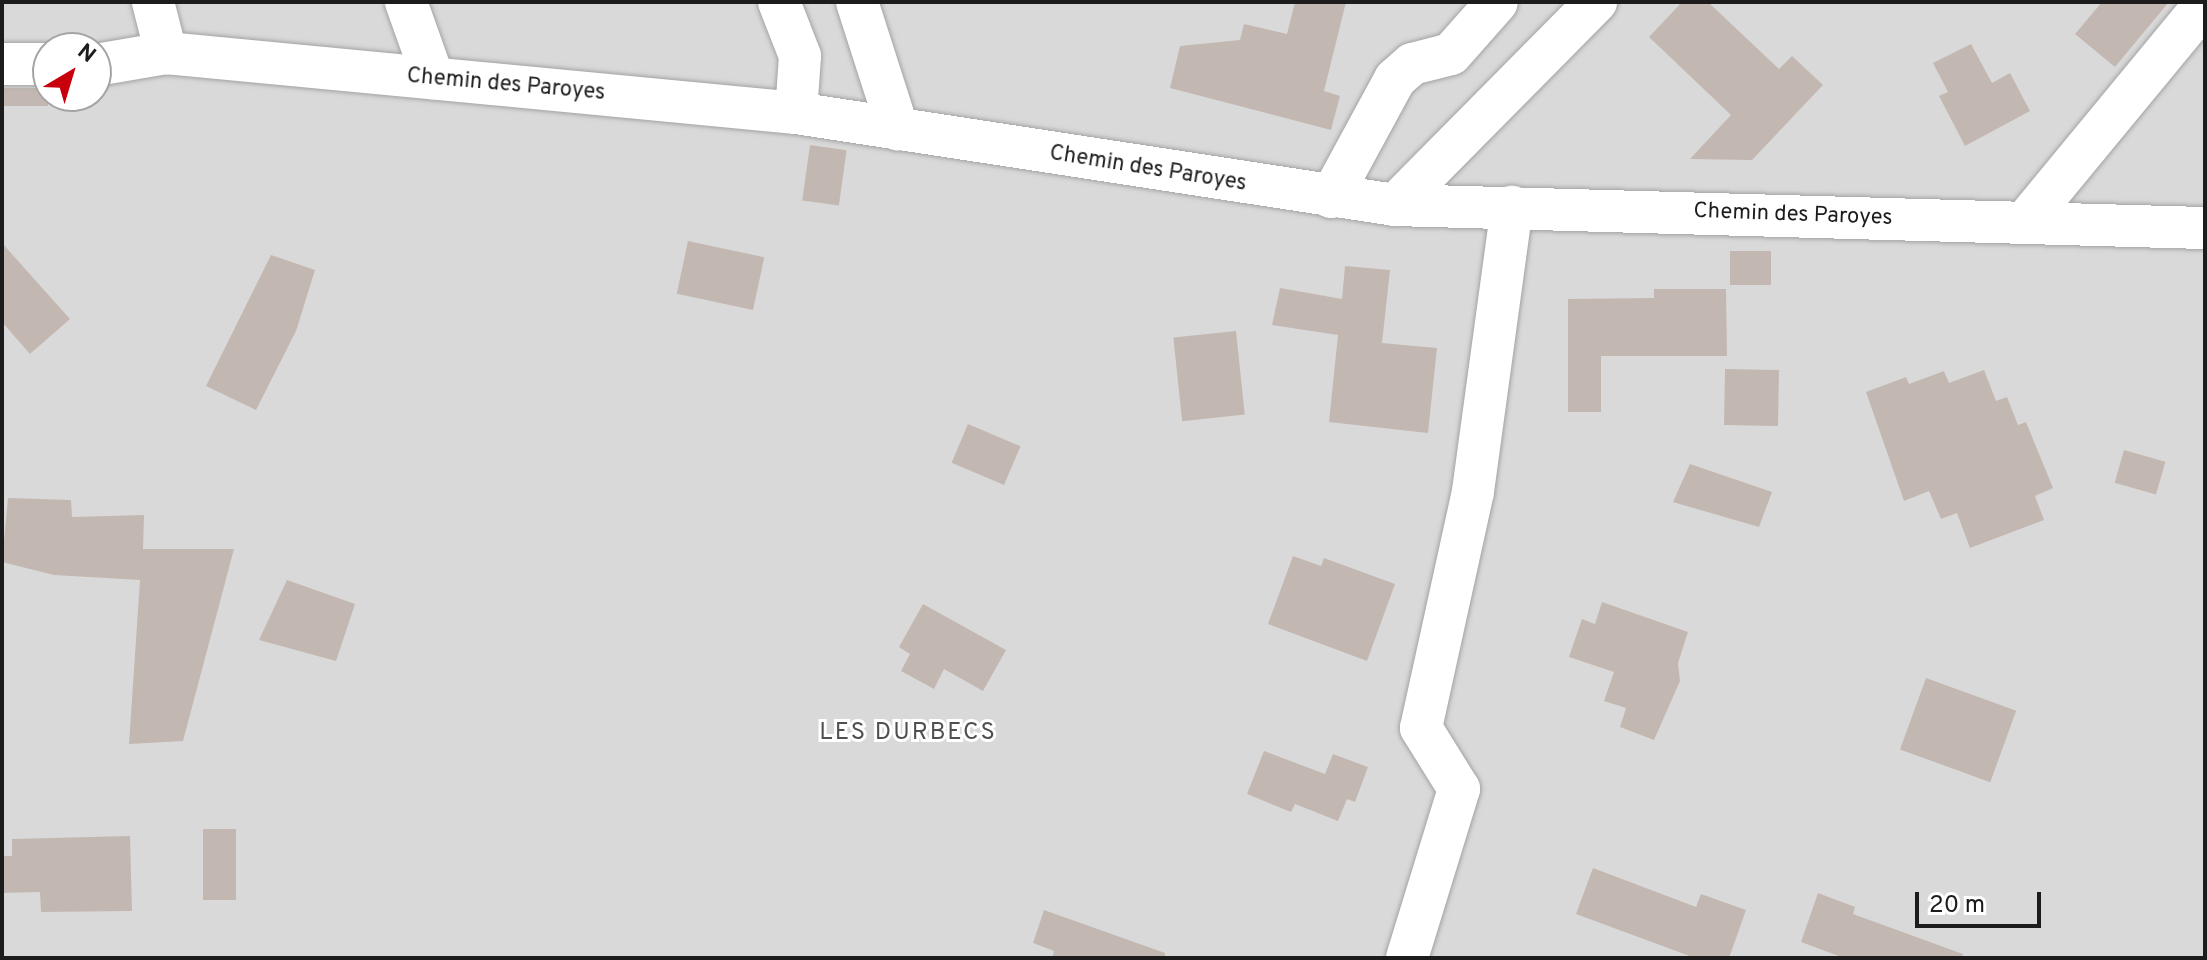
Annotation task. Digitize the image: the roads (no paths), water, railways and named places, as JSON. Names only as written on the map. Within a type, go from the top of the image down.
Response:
[{"type":"street","points":[[153,2],[166,53]]},
{"type":"street","points":[[406,2],[433,78]]},
{"type":"street","points":[[779,2],[800,56],[796,113]]},
{"type":"street","points":[[857,2],[898,130]]},
{"type":"street","points":[[1331,197],[1395,79],[1412,64],[1451,54],[1497,2]]},
{"type":"street","points":[[1395,205],[1596,2]]},
{"type":"street","points":[[2026,221],[2205,4]]},
{"type":"street","name":"Chemin des Paroyes","points":[[112,62],[166,53],[796,113],[1395,205],[2205,228]]},
{"type":"street","points":[[2,64],[32,64]]},
{"type":"street","points":[[1407,958],[1459,789],[1421,728],[1473,491],[1512,207]]},
{"type":"district","name":"LES DURBECS","points":[[908,734]]}]
